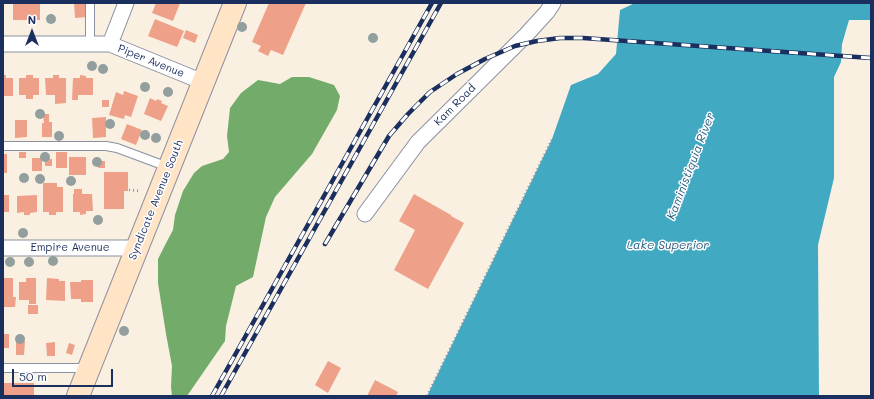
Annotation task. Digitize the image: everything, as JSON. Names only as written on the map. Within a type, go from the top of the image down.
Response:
[{"type":"street","points":[[110,44],[126,3]]},
{"type":"street","name":"Syndicate Avenue South","points":[[78,396],[235,3]]},
{"type":"street","name":"Kam Road","points":[[365,214],[418,142],[526,36],[553,3]]},
{"type":"street","name":"Piper Avenue","points":[[3,44],[110,44],[203,82]]},
{"type":"street","name":"Empire Avenue","points":[[3,248],[138,248]]},
{"type":"lane","points":[[90,3],[90,44]]},
{"type":"lane","points":[[3,146],[106,146],[117,148],[169,168]]},
{"type":"lane","points":[[3,368],[88,368]]},
{"type":"path","points":[[427,396],[552,138]]},
{"type":"path","points":[[129,190],[141,191]]},
{"type":"green space","points":[[292,77],[309,77],[334,85],[340,96],[337,110],[312,154],[275,197],[266,217],[253,277],[236,286],[226,326],[225,341],[187,396],[172,396],[172,366],[158,283],[158,259],[173,230],[175,215],[183,191],[194,173],[202,166],[223,159],[229,152],[227,136],[230,108],[241,93],[258,80],[280,84]]},
{"type":"water","name":"Lake Superior","points":[[635,3],[871,3],[871,20],[849,20],[842,44],[841,62],[834,77],[834,178],[818,245],[819,396],[427,396],[552,139],[571,85],[598,74],[616,54],[620,10]]},
{"type":"building","points":[[13,3],[40,3],[40,20],[13,20]]},
{"type":"building","points":[[74,3],[86,3],[87,17],[75,18]]},
{"type":"building","points":[[156,3],[180,3],[173,21],[152,13]]},
{"type":"building","points":[[269,3],[306,3],[283,55],[271,50],[268,56],[258,51],[261,46],[252,42]]},
{"type":"building","points":[[155,19],[184,31],[177,47],[148,36]]},
{"type":"building","points":[[186,30],[198,35],[195,43],[183,38]]},
{"type":"building","points":[[3,75],[6,75],[6,78],[13,78],[13,96],[3,96]]},
{"type":"building","points":[[26,75],[33,75],[33,78],[39,78],[39,95],[33,95],[33,99],[26,99],[26,95],[19,95],[19,78],[26,78]]},
{"type":"building","points":[[53,75],[59,75],[59,78],[66,78],[66,103],[55,104],[55,95],[46,95],[45,78],[53,78]]},
{"type":"building","points":[[80,75],[86,76],[86,78],[93,78],[93,95],[78,95],[78,100],[72,100],[73,78],[80,78]]},
{"type":"building","points":[[124,91],[138,96],[131,117],[125,115],[124,119],[109,115],[116,92],[123,95]]},
{"type":"building","points":[[150,98],[156,101],[157,99],[162,101],[161,103],[168,106],[161,121],[144,114]]},
{"type":"building","points":[[102,100],[109,100],[109,107],[102,107]]},
{"type":"building","points":[[43,114],[49,114],[49,122],[52,122],[52,137],[42,137],[42,123],[44,123]]},
{"type":"building","points":[[106,117],[106,137],[93,138],[92,118]]},
{"type":"building","points":[[15,120],[27,120],[27,137],[15,138]]},
{"type":"building","points":[[127,124],[142,130],[136,145],[121,139]]},
{"type":"building","points":[[19,152],[26,152],[26,158],[19,158]]},
{"type":"building","points":[[56,152],[67,152],[67,168],[56,168]]},
{"type":"building","points":[[3,154],[7,154],[7,173],[3,173]]},
{"type":"building","points":[[69,157],[86,157],[86,175],[69,175]]},
{"type":"building","points":[[32,158],[42,158],[42,171],[32,171]]},
{"type":"building","points":[[45,159],[52,159],[52,166],[45,166]]},
{"type":"building","points":[[98,161],[105,161],[105,168],[98,168]]},
{"type":"building","points":[[104,172],[128,172],[128,191],[124,191],[124,209],[104,209]]},
{"type":"building","points":[[43,183],[57,183],[57,187],[63,187],[63,212],[56,212],[56,215],[49,215],[49,212],[43,212]]},
{"type":"building","points":[[74,189],[82,189],[82,194],[92,194],[93,211],[86,211],[86,214],[80,215],[80,212],[73,212]]},
{"type":"building","points":[[414,194],[464,223],[428,289],[394,270],[415,230],[399,221]]},
{"type":"building","points":[[3,195],[9,195],[9,212],[3,212]]},
{"type":"building","points":[[37,195],[37,212],[30,213],[30,215],[24,215],[24,212],[17,213],[17,196]]},
{"type":"building","points":[[3,278],[13,278],[13,297],[16,297],[15,307],[3,307]]},
{"type":"building","points":[[26,278],[36,278],[36,304],[29,304],[29,300],[19,300],[19,282],[26,282]]},
{"type":"building","points":[[47,278],[65,281],[65,301],[46,300]]},
{"type":"building","points":[[81,280],[93,280],[93,302],[81,302],[81,299],[71,299],[70,282],[81,282]]},
{"type":"building","points":[[28,305],[38,305],[38,314],[28,314]]},
{"type":"building","points":[[3,334],[9,334],[9,348],[3,348]]},
{"type":"building","points":[[16,341],[25,341],[24,355],[16,355]]},
{"type":"building","points":[[55,342],[55,356],[47,356],[46,343]]},
{"type":"building","points":[[69,343],[75,345],[72,355],[66,353]]},
{"type":"building","points":[[328,361],[341,368],[328,393],[315,385]]},
{"type":"building","points":[[375,380],[398,392],[396,396],[367,396]]},
{"type":"building","points":[[3,383],[34,383],[34,396],[3,396]]},
{"type":"railway","points":[[212,396],[432,3]]},
{"type":"railway","points":[[221,396],[441,3]]},
{"type":"railway","points":[[325,244],[389,136],[408,114],[430,92],[457,74],[485,59],[515,46],[560,38],[583,38],[871,58]]},
{"type":"water label","name":"Kaministiquia River","points":[[691,166]]}]
